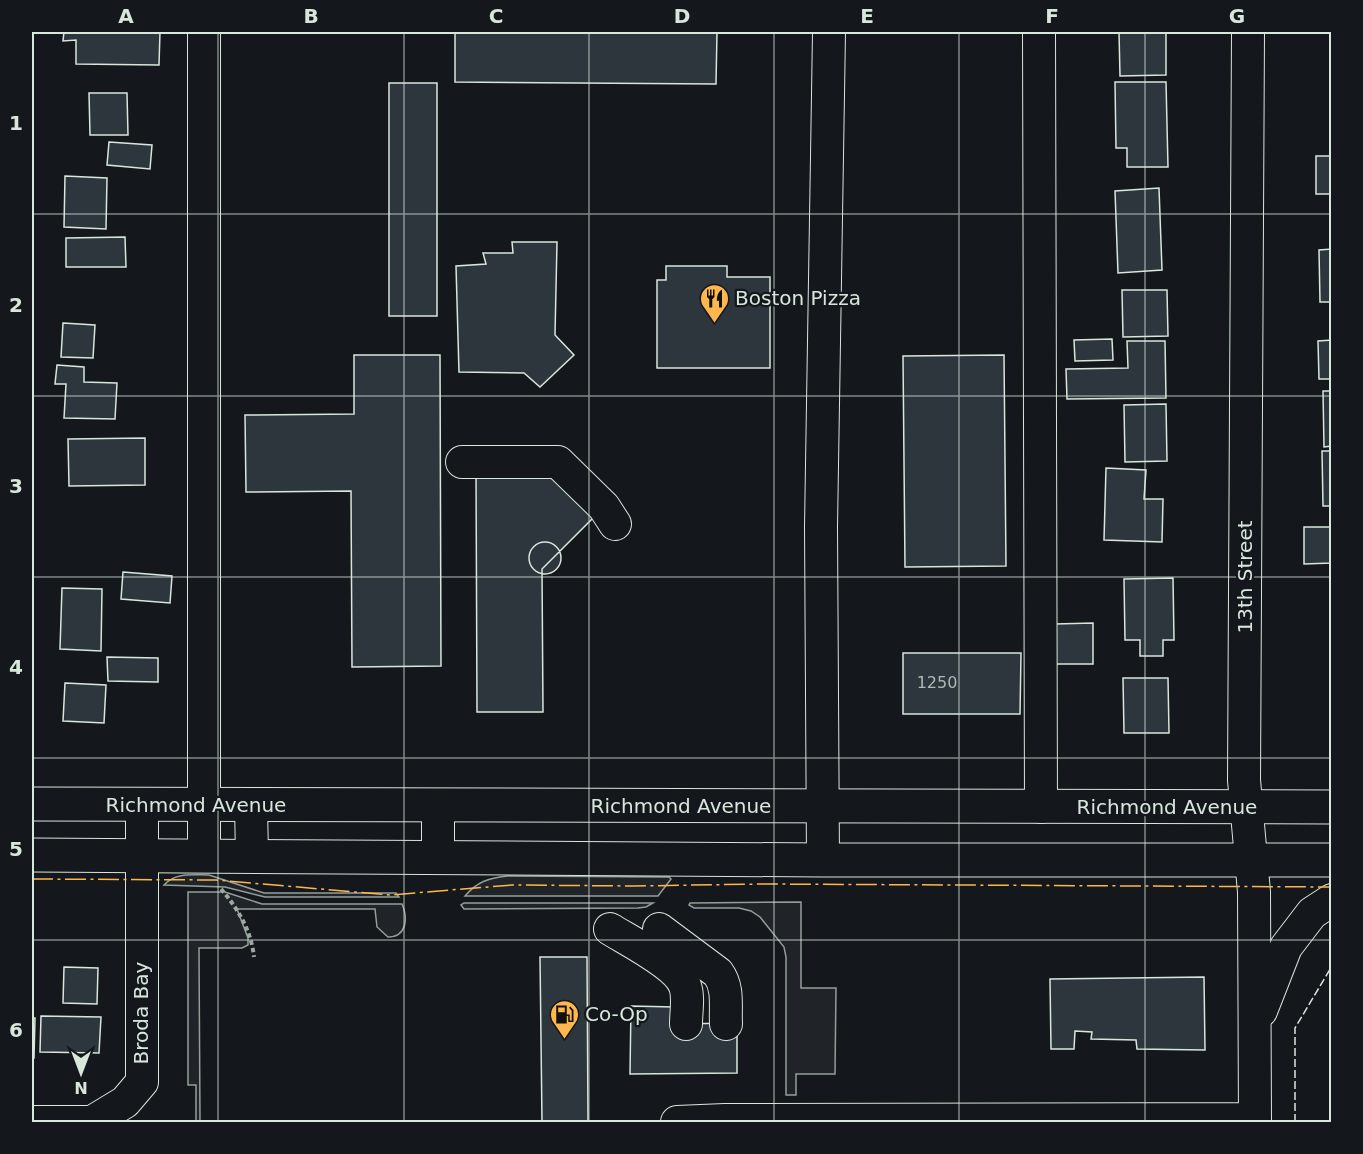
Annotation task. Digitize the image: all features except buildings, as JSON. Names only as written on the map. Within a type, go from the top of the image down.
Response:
[{"type":"main road","name":"Richmond Avenue","points":[[32,804],[1332,807]]},
{"type":"main road","points":[[32,855],[823,860],[1332,860]]},
{"type":"street","points":[[204,32],[204,855]]},
{"type":"street","points":[[823,860],[821,527],[829,32]]},
{"type":"street","points":[[1039,32],[1041,807]]},
{"type":"street","name":"13th Street","points":[[1248,32],[1244,780],[1254,892],[1255,1120]]},
{"type":"street","points":[[462,462],[558,462],[604,507],[615,524]]},
{"type":"street","points":[[251,805],[252,856]]},
{"type":"street","name":"Broda Bay","points":[[32,1122],[92,1122],[125,1102],[141,1082],[141,806]]},
{"type":"street","points":[[438,806],[438,857]]},
{"type":"street","points":[[1255,1026],[1286,947],[1312,912],[1332,900]]},
{"type":"street","points":[[658,928],[718,973],[723,980],[726,1024]]},
{"type":"street","points":[[610,930],[664,963],[679,976],[686,989],[686,1024]]},
{"type":"street","points":[[677,1122],[716,1120],[1255,1120]]},
{"type":"path","points":[[220,889],[240,913],[254,957]]},
{"type":"shaded area","points":[[209,875],[264,893],[396,893],[399,897],[265,897],[225,887],[164,885],[179,876]]},
{"type":"shaded area","points":[[507,876],[669,877],[671,879],[658,896],[465,896],[483,882]]},
{"type":"shaded area","points":[[188,892],[225,892],[262,904],[402,904],[405,915],[404,926],[399,934],[388,937],[377,927],[375,909],[237,909],[248,938],[248,945],[242,948],[199,948],[200,1122],[196,1122],[196,1085],[188,1085]]},
{"type":"shaded area","points":[[801,902],[801,988],[836,988],[835,1074],[796,1074],[796,1095],[786,1095],[786,957],[784,947],[760,917],[751,911],[739,908],[694,908],[689,905],[690,903]]},
{"type":"shaded area","points":[[464,903],[653,903],[638,908],[464,909],[461,905]]},
{"type":"fence","points":[[1295,1122],[1295,1028],[1332,966]]},
{"type":"power","points":[[32,879],[216,880],[390,895],[512,885],[1332,887]]},
{"type":"place","name":"Boston Pizza","points":[[714,324]]},
{"type":"place","name":"Co-Op","points":[[564,1040]]}]
